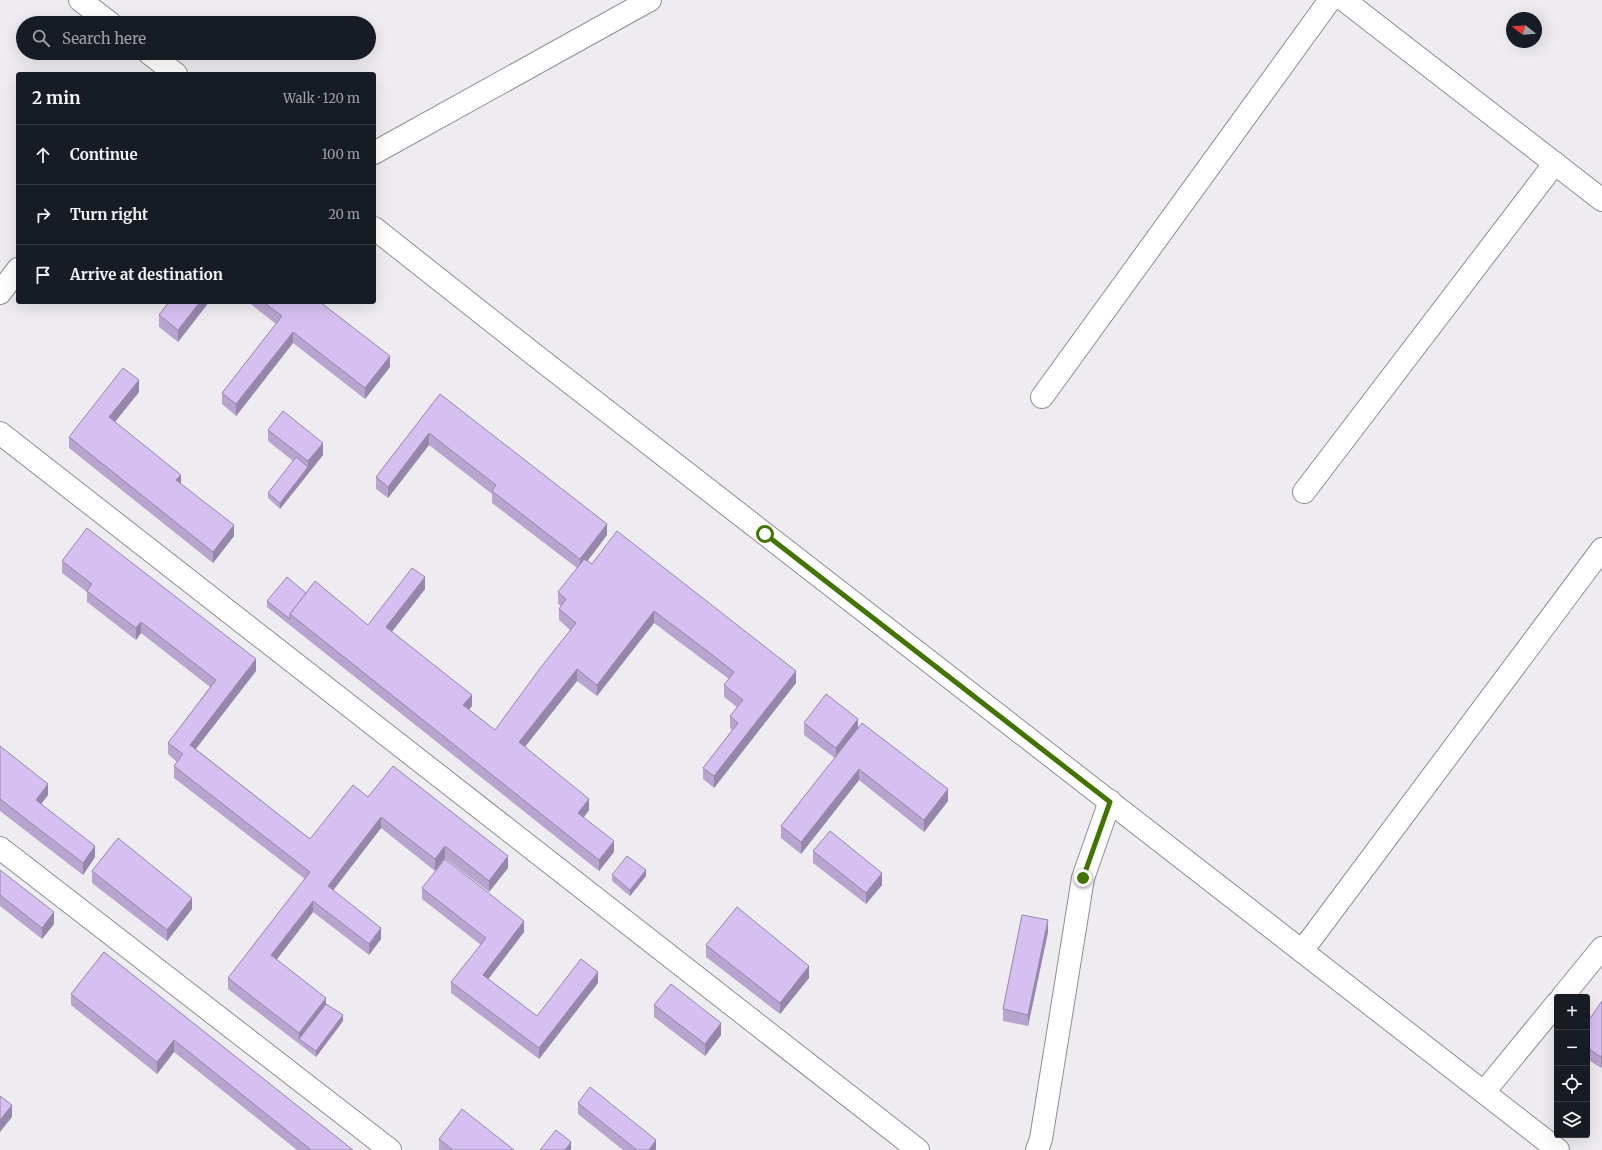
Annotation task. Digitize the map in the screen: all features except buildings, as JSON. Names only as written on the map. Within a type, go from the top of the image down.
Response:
[{"type":"street","points":[[80,0],[101,16]]},
{"type":"street","points":[[376,151],[650,0]]},
{"type":"street","points":[[1042,397],[1330,0]]},
{"type":"street","points":[[1344,0],[1602,200]]},
{"type":"street","points":[[156,60],[169,72]]},
{"type":"street","points":[[1304,492],[1555,163]]},
{"type":"street","points":[[376,230],[542,361],[1558,1150]]},
{"type":"street","points":[[0,293],[16,272]]},
{"type":"street","points":[[0,433],[918,1150]]},
{"type":"street","points":[[1302,950],[1602,549]]},
{"type":"street","points":[[1037,1150],[1041,1139],[1083,878],[1110,802]]},
{"type":"street","points":[[0,848],[390,1150]]},
{"type":"street","points":[[1564,994],[1602,948]]},
{"type":"street","points":[[1484,1092],[1554,1007]]},
{"type":"route","points":[[765,534],[1110,802],[1083,878]]}]
